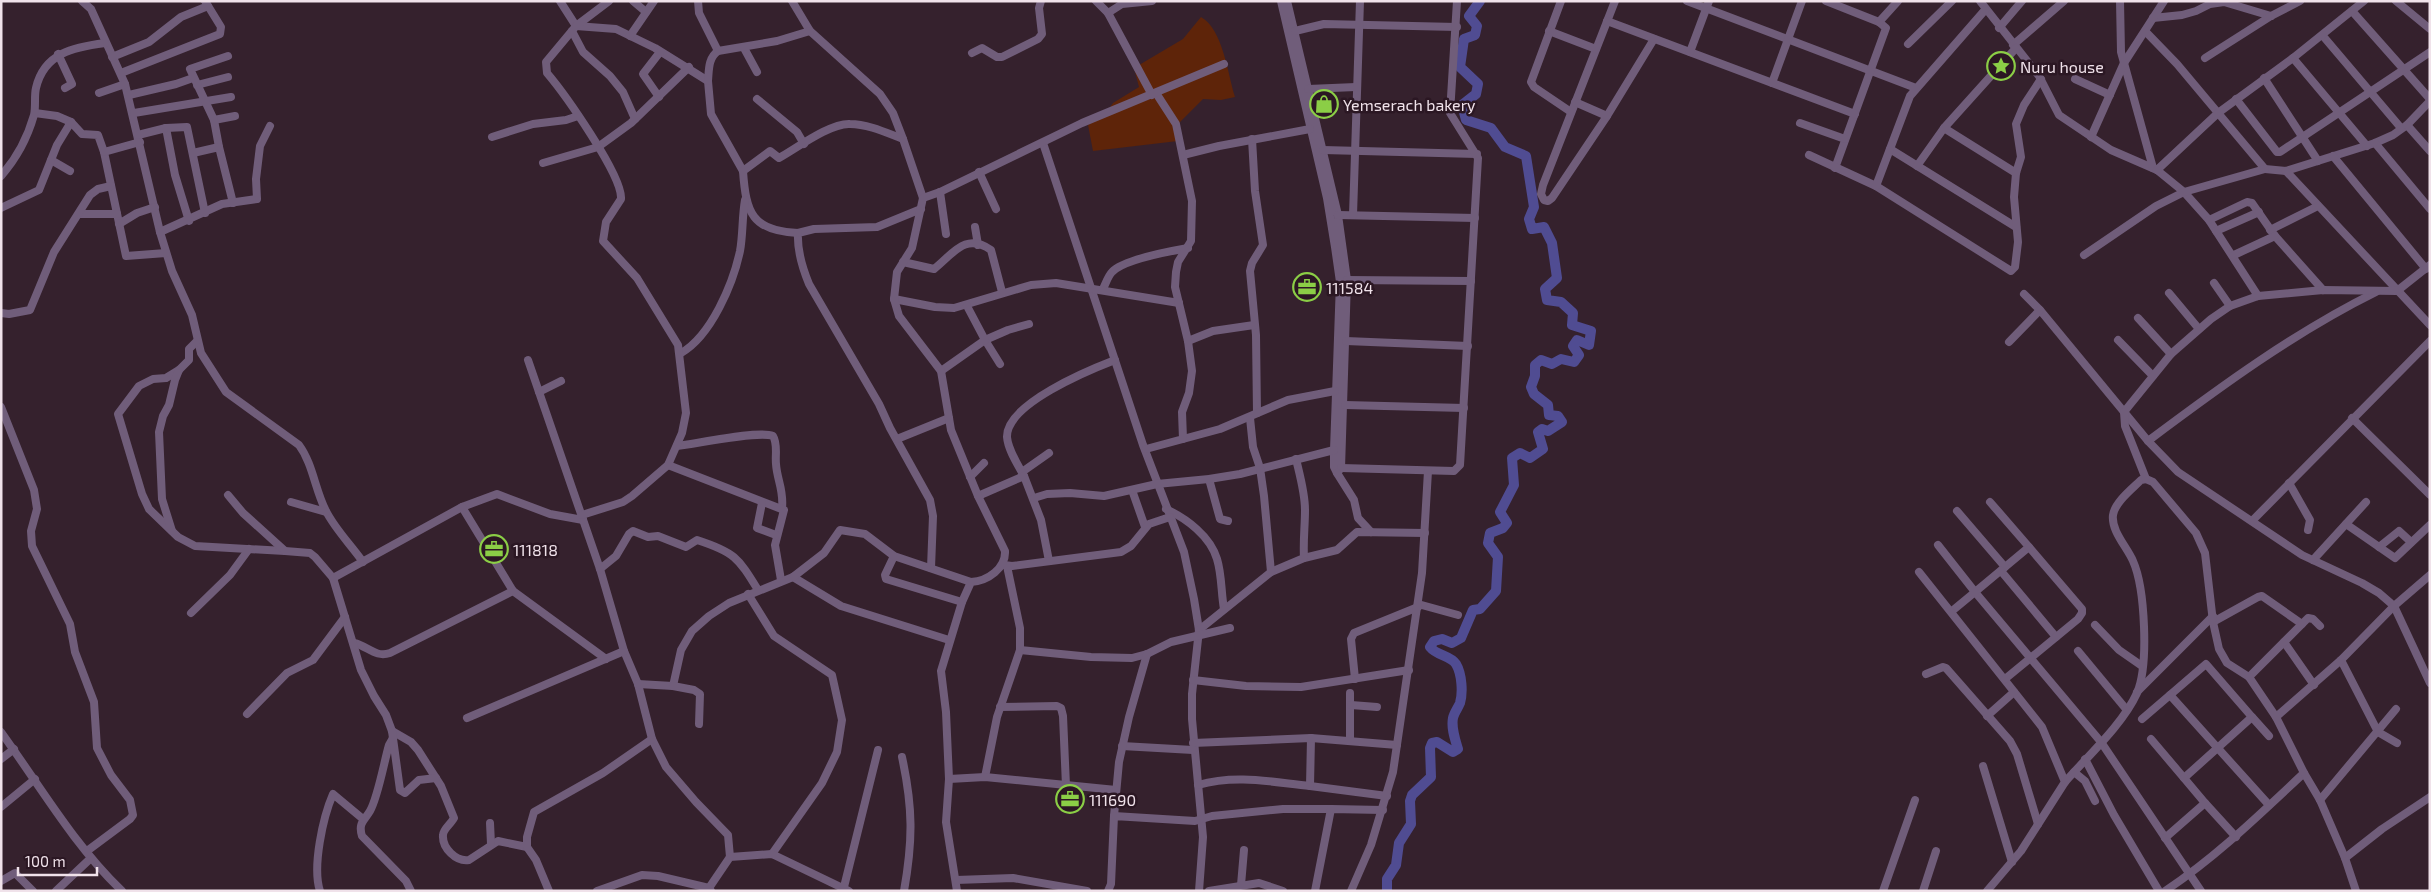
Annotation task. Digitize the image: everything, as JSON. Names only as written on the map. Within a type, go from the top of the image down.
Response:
[{"type":"street","points":[[82,1],[91,9],[129,94],[160,232],[166,253],[192,315],[201,353],[226,392],[300,445],[306,454],[313,482],[326,512],[363,562]]},
{"type":"street","points":[[560,1],[583,52],[610,76],[623,92],[635,119]]},
{"type":"street","points":[[333,578],[462,507],[497,494],[550,514],[583,518],[623,502],[668,465],[677,446],[686,412],[681,353],[637,278],[604,241],[606,222],[620,203],[622,195],[619,184],[598,147],[547,72],[546,66],[546,62],[574,29],[609,1]]},
{"type":"street","points":[[632,1],[646,12]]},
{"type":"street","points":[[630,36],[654,1]]},
{"type":"street","points":[[698,1],[699,13],[718,52]]},
{"type":"street","points":[[792,1],[810,31],[880,94],[893,112],[923,198],[912,248],[897,272],[894,282],[894,299],[898,316],[941,371],[951,430],[978,496],[1005,551],[1005,565],[1020,628],[1020,650],[990,742],[985,777]]},
{"type":"street","points":[[972,53],[982,48],[997,57],[1002,57],[1038,39],[1042,34],[1039,8],[1041,1]]},
{"type":"street","points":[[1096,1],[1108,13],[1154,94],[1173,118],[1192,200],[1192,234],[1188,248],[1180,257],[1175,287],[1188,341],[1191,382],[1182,412],[1182,439]]},
{"type":"street","points":[[1108,13],[1122,4],[1152,1]]},
{"type":"street","points":[[1280,1],[1309,110],[1323,150],[1338,215],[1347,280],[1343,298],[1335,391],[1334,450],[1338,470],[1354,500],[1358,518],[1371,532]]},
{"type":"street","points":[[1288,1],[1308,89],[1310,128],[1336,247],[1343,298],[1346,341],[1345,405],[1338,470]]},
{"type":"street","points":[[1353,215],[1353,151],[1360,1]]},
{"type":"street","points":[[1338,470],[1454,471],[1459,468],[1468,346],[1477,154],[1450,114],[1457,26],[1457,1]]},
{"type":"street","points":[[1561,1],[1531,82],[1534,87],[1571,112]]},
{"type":"street","points":[[1615,1],[1543,186],[1542,198],[1548,201],[1552,198],[1607,116],[1654,39]]},
{"type":"street","points":[[1687,1],[1708,5],[1788,39],[1916,88]]},
{"type":"street","points":[[1772,83],[1802,1]]},
{"type":"street","points":[[1826,1],[1845,5],[1878,22],[1884,26],[1885,31],[1835,168]]},
{"type":"street","points":[[1878,22],[1898,1]]},
{"type":"street","points":[[1908,44],[1952,1]]},
{"type":"street","points":[[1980,1],[1999,28],[2041,79],[2060,115],[2111,150],[2155,169],[2184,192],[2209,220],[2234,256],[2258,296]]},
{"type":"street","points":[[1999,28],[2022,1]]},
{"type":"street","points":[[1917,166],[1944,128],[2014,46],[2064,1]]},
{"type":"street","points":[[2120,1],[2121,52],[2155,169]]},
{"type":"street","points":[[2091,137],[2124,63],[2164,1]]},
{"type":"street","points":[[2204,58],[2271,16],[2300,1]]},
{"type":"street","points":[[2155,169],[2218,113],[2323,36],[2364,1]]},
{"type":"street","points":[[2396,1],[2430,29]]},
{"type":"street","points":[[2153,18],[2182,15],[2210,4],[2224,2],[2271,16]]},
{"type":"street","points":[[112,57],[149,42],[182,17],[207,3],[221,27],[220,34],[121,73]]},
{"type":"street","points":[[1690,52],[1708,5]]},
{"type":"street","points":[[1876,186],[1905,106],[1916,88],[1985,10]]},
{"type":"street","points":[[2084,255],[2156,206],[2184,192],[2265,169],[2286,171],[2371,144],[2404,127],[2430,100],[2352,11]]},
{"type":"street","points":[[1608,21],[1855,114]]},
{"type":"street","points":[[1295,31],[1324,24],[1457,26]]},
{"type":"street","points":[[574,29],[616,29],[689,67],[708,81]]},
{"type":"street","points":[[681,353],[696,342],[723,299],[740,250],[745,198],[743,171],[711,114],[708,81],[709,66],[713,55],[718,52],[744,48],[810,31]]},
{"type":"street","points":[[1549,31],[1596,49]]},
{"type":"street","points":[[2145,31],[2265,169]]},
{"type":"street","points":[[2323,36],[2370,92],[2430,151]]},
{"type":"street","points":[[1,176],[20,149],[34,113],[36,87],[43,70],[58,54],[105,43]]},
{"type":"street","points":[[744,48],[757,72]]},
{"type":"street","points":[[659,97],[643,74],[660,52]]},
{"type":"street","points":[[2236,99],[2277,152],[2280,152],[2430,52]]},
{"type":"street","points":[[58,54],[72,84],[65,88]]},
{"type":"street","points":[[228,56],[190,68],[214,120],[233,203]]},
{"type":"street","points":[[2293,58],[2339,114],[2371,144],[2430,209]]},
{"type":"street","points":[[923,198],[940,192],[979,172],[1043,144],[1082,123],[1224,64]]},
{"type":"street","points":[[542,163],[598,147],[635,119],[689,67]]},
{"type":"street","points":[[129,94],[228,76]]},
{"type":"street","points":[[2264,78],[2318,161]]},
{"type":"street","points":[[1809,155],[1876,186],[2011,271],[2015,267],[2018,242],[2014,197],[2016,173],[2021,157],[2016,124],[2024,104],[2041,79]]},
{"type":"street","points":[[2075,80],[2110,95]]},
{"type":"street","points":[[99,93],[125,84]]},
{"type":"street","points":[[1308,89],[1356,87]]},
{"type":"street","points":[[134,113],[231,97]]},
{"type":"street","points":[[757,99],[797,132],[804,144]]},
{"type":"street","points":[[1576,102],[1607,116]]},
{"type":"street","points":[[34,113],[57,116],[71,122],[82,134],[98,135],[104,152],[126,256],[166,253]]},
{"type":"street","points":[[214,120],[235,116]]},
{"type":"street","points":[[492,137],[533,124],[566,120],[578,116]]},
{"type":"street","points":[[1,208],[39,190],[51,160],[71,122]]},
{"type":"street","points":[[743,171],[770,152],[779,158],[834,127],[849,123],[867,126],[903,139]]},
{"type":"street","points":[[1800,123],[1846,139]]},
{"type":"street","points":[[160,232],[222,204],[257,199],[256,179],[260,146],[270,126]]},
{"type":"street","points":[[104,152],[166,128],[187,127],[205,213]]},
{"type":"street","points":[[166,128],[175,175],[188,221]]},
{"type":"street","points":[[1183,155],[1310,128]]},
{"type":"street","points":[[1944,128],[2016,173]]},
{"type":"street","points":[[1252,139],[1255,192],[1263,245],[1252,263],[1250,271],[1254,326],[1253,447],[1260,468],[1272,572]]},
{"type":"street","points":[[1043,144],[1157,484],[1184,552],[1198,632],[1192,711],[1193,746],[1203,837],[1199,891]]},
{"type":"street","points":[[193,154],[219,147]]},
{"type":"street","points":[[1890,149],[2016,227]]},
{"type":"street","points":[[1323,150],[1477,154]]},
{"type":"street","points":[[2146,479],[2125,426],[2124,412],[2171,354],[2199,329],[2230,306],[2258,296],[2323,290],[2397,291],[2428,267],[2333,156]]},
{"type":"street","points":[[51,160],[70,171]]},
{"type":"street","points":[[2286,171],[2430,325]]},
{"type":"street","points":[[979,172],[996,209]]},
{"type":"street","points":[[1,313],[9,314],[30,310],[54,252],[92,192],[111,186]]},
{"type":"street","points":[[940,192],[946,234]]},
{"type":"street","points":[[745,198],[753,214],[765,227],[778,231],[798,233],[814,229],[877,227],[921,209]]},
{"type":"street","points":[[2209,220],[2247,202],[2252,203],[2273,233],[2323,290]]},
{"type":"street","points":[[2234,256],[2318,206]]},
{"type":"street","points":[[119,224],[137,213],[155,207]]},
{"type":"street","points":[[2216,231],[2259,212]]},
{"type":"street","points":[[79,214],[117,214]]},
{"type":"street","points":[[1338,215],[1475,218]]},
{"type":"street","points":[[975,227],[978,245]]},
{"type":"street","points":[[798,233],[797,242],[802,265],[809,284],[840,341],[875,396],[930,500],[933,516],[931,568]]},
{"type":"street","points":[[903,262],[934,269],[953,250],[970,242],[991,250],[1002,292]]},
{"type":"street","points":[[1103,289],[1109,276],[1118,267],[1161,253],[1188,248]]},
{"type":"street","points":[[1347,280],[1471,281]]},
{"type":"street","points":[[2214,283],[2230,306]]},
{"type":"street","points":[[894,299],[935,307],[967,306],[1002,292],[1031,285],[1056,284],[1103,289],[1179,303]]},
{"type":"street","points":[[2148,442],[2205,398],[2264,358],[2341,309],[2378,291]]},
{"type":"street","points":[[2169,293],[2199,329]]},
{"type":"street","points":[[2024,294],[2040,310],[2148,442],[2178,472],[2302,555],[2362,583],[2379,593],[2394,606],[2430,683]]},
{"type":"street","points":[[967,306],[1000,364]]},
{"type":"street","points":[[2009,342],[2040,310]]},
{"type":"street","points":[[2138,318],[2171,354]]},
{"type":"street","points":[[941,371],[985,340],[1008,330],[1029,324]]},
{"type":"street","points":[[1188,341],[1213,331],[1254,326]]},
{"type":"street","points":[[2118,340],[2153,376]]},
{"type":"street","points":[[197,341],[189,349],[189,360],[179,370],[166,378],[153,380],[139,386],[118,416],[149,509],[185,542],[195,546],[310,553],[316,557],[333,578],[362,670],[374,696],[386,715],[392,734],[396,777],[401,792],[407,792],[419,780],[436,778]]},
{"type":"street","points":[[1346,341],[1468,346]]},
{"type":"street","points":[[2252,521],[2430,341]]},
{"type":"street","points":[[528,360],[600,569],[624,651],[638,684],[652,739],[666,767],[728,835],[730,857],[710,889],[658,876],[642,875],[598,891]]},
{"type":"street","points":[[1049,561],[1041,520],[1034,498],[1009,446],[1007,437],[1012,422],[1037,399],[1086,371],[1115,360]]},
{"type":"street","points":[[172,531],[162,499],[159,432],[179,370]]},
{"type":"street","points":[[539,392],[561,381]]},
{"type":"street","points":[[1146,449],[1205,435],[1254,416],[1288,400],[1335,391]]},
{"type":"street","points":[[1345,405],[1464,408]]},
{"type":"street","points":[[1,407],[34,490],[37,508],[31,531],[32,546],[70,624],[75,652],[94,702],[97,748],[102,761],[124,790],[133,807],[133,815],[130,819],[89,854],[56,891]]},
{"type":"street","points":[[897,439],[949,418]]},
{"type":"street","points":[[2352,418],[2430,495]]},
{"type":"street","points":[[677,446],[745,436],[773,436],[776,464],[782,488],[782,508],[784,514],[776,535],[777,559],[781,580]]},
{"type":"street","points":[[1034,498],[1048,494],[1070,493],[1104,496],[1157,484],[1209,480],[1334,450]]},
{"type":"street","points":[[978,496],[1023,474],[1049,454]]},
{"type":"street","points":[[1296,459],[1304,495],[1305,512],[1302,535],[1304,558]]},
{"type":"street","points":[[970,477],[984,463]]},
{"type":"street","points":[[668,465],[762,503],[782,508]]},
{"type":"street","points":[[1350,891],[1383,810],[1397,745],[1418,605],[1428,471]]},
{"type":"street","points":[[2137,692],[2142,666],[2143,612],[2141,588],[2134,562],[2116,529],[2113,514],[2116,507],[2141,480],[2146,479],[2153,482],[2196,533],[2205,553],[2213,619],[2219,649],[2227,662],[2249,677],[2276,717],[2320,800],[2345,858],[2356,891]]},
{"type":"street","points":[[1209,480],[1220,519],[1228,521]]},
{"type":"street","points":[[2289,483],[2310,520],[2308,530]]},
{"type":"street","points":[[1132,490],[1145,527]]},
{"type":"street","points":[[228,495],[243,513],[285,551]]},
{"type":"street","points":[[291,502],[326,512]]},
{"type":"street","points":[[1990,502],[2082,609],[2081,616],[2005,679]]},
{"type":"street","points":[[2313,560],[2366,502]]},
{"type":"street","points":[[762,503],[757,528],[776,535]]},
{"type":"street","points":[[462,507],[513,591],[606,659]]},
{"type":"street","points":[[1166,509],[1188,522],[1211,546],[1218,560],[1224,609]]},
{"type":"street","points":[[1957,511],[2056,637]]},
{"type":"street","points":[[673,686],[681,650],[692,631],[709,616],[748,594],[793,577],[824,553],[840,530],[870,536],[894,556],[971,582],[978,582],[1005,565],[1121,552],[1131,546],[1145,527],[1170,517]]},
{"type":"street","points":[[2346,524],[2395,558],[2430,525]]},
{"type":"street","points":[[600,569],[616,556],[629,534],[633,532],[648,537],[658,536],[686,547],[697,540],[716,546],[741,562],[758,590]]},
{"type":"street","points":[[1198,632],[1272,572],[1304,558],[1337,550],[1355,532],[1424,533]]},
{"type":"street","points":[[2379,547],[2399,532],[2411,542]]},
{"type":"street","points":[[1938,545],[2100,742],[2201,891]]},
{"type":"street","points":[[1952,612],[2029,547]]},
{"type":"street","points":[[191,613],[230,575],[249,549]]},
{"type":"street","points":[[894,556],[885,574],[886,579],[962,602]]},
{"type":"street","points":[[1919,572],[2042,727],[2065,782]]},
{"type":"street","points":[[2276,717],[2314,685],[2394,606],[2430,575]]},
{"type":"street","points":[[793,577],[841,606],[949,640]]},
{"type":"street","points":[[957,891],[946,822],[950,779],[946,712],[941,672],[949,640],[971,582]]},
{"type":"street","points":[[354,643],[361,644],[378,655],[390,654],[513,591]]},
{"type":"street","points":[[748,594],[774,636],[832,675],[842,720],[837,752],[832,765],[822,783],[772,854]]},
{"type":"street","points":[[1987,891],[2012,862],[2065,782],[2126,710],[2137,692],[2213,619],[2258,596],[2262,596],[2302,624]]},
{"type":"street","points":[[1355,679],[1351,639],[1354,633],[1418,605],[1458,615]]},
{"type":"street","points":[[247,714],[287,673],[313,660],[345,617]]},
{"type":"street","points":[[2249,677],[2308,618],[2313,619],[2320,626]]},
{"type":"street","points":[[2095,626],[2119,650],[2142,666]]},
{"type":"street","points":[[1020,650],[1116,658],[1148,654],[1198,632],[1230,628]]},
{"type":"street","points":[[2284,642],[2314,685]]},
{"type":"street","points":[[2078,650],[2126,710]]},
{"type":"street","points":[[466,718],[624,651]]},
{"type":"street","points":[[1108,891],[1111,884],[1116,790],[1122,746],[1148,654]]},
{"type":"street","points":[[2341,660],[2378,732],[2397,743]]},
{"type":"street","points":[[2142,719],[2206,664],[2269,736]]},
{"type":"street","points":[[1926,674],[1943,667],[1946,668],[2014,747],[2038,824]]},
{"type":"street","points":[[1194,680],[1274,687],[1300,687],[1409,670]]},
{"type":"street","points":[[638,684],[673,686],[694,690],[700,694],[699,724]]},
{"type":"street","points":[[1988,716],[2014,692]]},
{"type":"street","points":[[1350,693],[1350,740]]},
{"type":"street","points":[[2170,695],[2269,805]]},
{"type":"street","points":[[1350,705],[1377,707]]},
{"type":"street","points":[[1000,707],[1057,706],[1061,708],[1066,786]]},
{"type":"street","points":[[2320,800],[2396,709]]},
{"type":"street","points":[[2184,778],[2252,717]]},
{"type":"street","points":[[1,732],[89,854],[122,891]]},
{"type":"street","points":[[392,734],[413,744],[436,778],[454,816],[443,834],[445,844],[450,853],[459,859],[469,860],[490,844],[503,841],[528,847]]},
{"type":"street","points":[[392,734],[371,810],[363,820],[360,829],[362,836],[406,881],[411,891]]},
{"type":"street","points":[[1122,746],[1193,746],[1311,738],[1397,745]]},
{"type":"street","points":[[1310,786],[1311,738]]},
{"type":"street","points":[[549,891],[536,860],[528,847],[534,812],[539,807],[603,773],[652,739]]},
{"type":"street","points":[[2151,739],[2236,837]]},
{"type":"street","points":[[1,759],[14,749]]},
{"type":"street","points":[[730,857],[772,854],[845,890],[878,750]]},
{"type":"street","points":[[902,757],[911,806],[910,858],[904,891]]},
{"type":"street","points":[[2085,759],[2114,815],[2159,891]]},
{"type":"street","points":[[1983,766],[2012,862]]},
{"type":"street","points":[[2074,772],[2085,782],[2095,801]]},
{"type":"street","points":[[2165,891],[2190,874],[2236,837],[2304,773]]},
{"type":"street","points":[[950,779],[985,777],[1116,790]]},
{"type":"street","points":[[1198,785],[1214,780],[1242,778],[1387,796]]},
{"type":"street","points":[[1,807],[35,779]]},
{"type":"street","points":[[320,891],[316,880],[317,865],[325,819],[333,794],[363,820]]},
{"type":"street","points":[[2345,858],[2382,829],[2430,797]]},
{"type":"street","points":[[1883,891],[1915,800]]},
{"type":"street","points":[[2166,838],[2205,803]]},
{"type":"street","points":[[1315,891],[1331,809]]},
{"type":"street","points":[[1114,816],[1173,821],[1283,810],[1383,810]]},
{"type":"street","points":[[490,824],[490,844]]},
{"type":"street","points":[[1241,885],[1244,850]]},
{"type":"street","points":[[1923,891],[1936,851]]},
{"type":"street","points":[[1,881],[15,873],[33,891]]},
{"type":"street","points":[[956,880],[1013,878],[1087,891]]},
{"type":"street","points":[[1209,891],[1259,883],[1284,891]]},
{"type":"shaded area","points":[[1201,17],[1215,31],[1220,42],[1235,97],[1221,100],[1203,99],[1180,122],[1178,141],[1093,151],[1088,125],[1104,116],[1113,103],[1139,87],[1134,68],[1183,39]]},
{"type":"waterway","points":[[1387,891],[1387,879],[1396,865],[1399,843],[1411,824],[1410,801],[1412,795],[1431,777],[1430,748],[1432,743],[1437,742],[1453,752],[1458,749],[1453,722],[1461,699],[1460,673],[1453,661],[1430,647],[1434,641],[1442,639],[1452,643],[1461,638],[1473,610],[1480,609],[1496,591],[1498,557],[1488,543],[1490,533],[1503,528],[1507,523],[1500,512],[1514,485],[1512,458],[1520,453],[1530,458],[1543,449],[1538,432],[1542,429],[1548,431],[1562,422],[1558,416],[1549,415],[1548,405],[1534,394],[1531,387],[1535,376],[1535,365],[1541,360],[1552,364],[1561,359],[1574,362],[1579,355],[1573,346],[1577,340],[1589,345],[1591,331],[1572,325],[1573,313],[1561,302],[1547,300],[1545,289],[1557,278],[1552,243],[1544,227],[1532,229],[1529,219],[1534,207],[1526,156],[1505,147],[1491,128],[1466,120],[1462,105],[1476,94],[1478,84],[1460,67],[1464,39],[1475,35],[1477,26],[1469,16],[1480,1]]},
{"type":"place","name":"Nuru house","points":[[2001,66]]},
{"type":"place","name":"Yemserach bakery","points":[[1324,104]]},
{"type":"place","name":"111584","points":[[1307,287]]},
{"type":"place","name":"111818","points":[[494,549]]},
{"type":"place","name":"111690","points":[[1070,799]]}]
